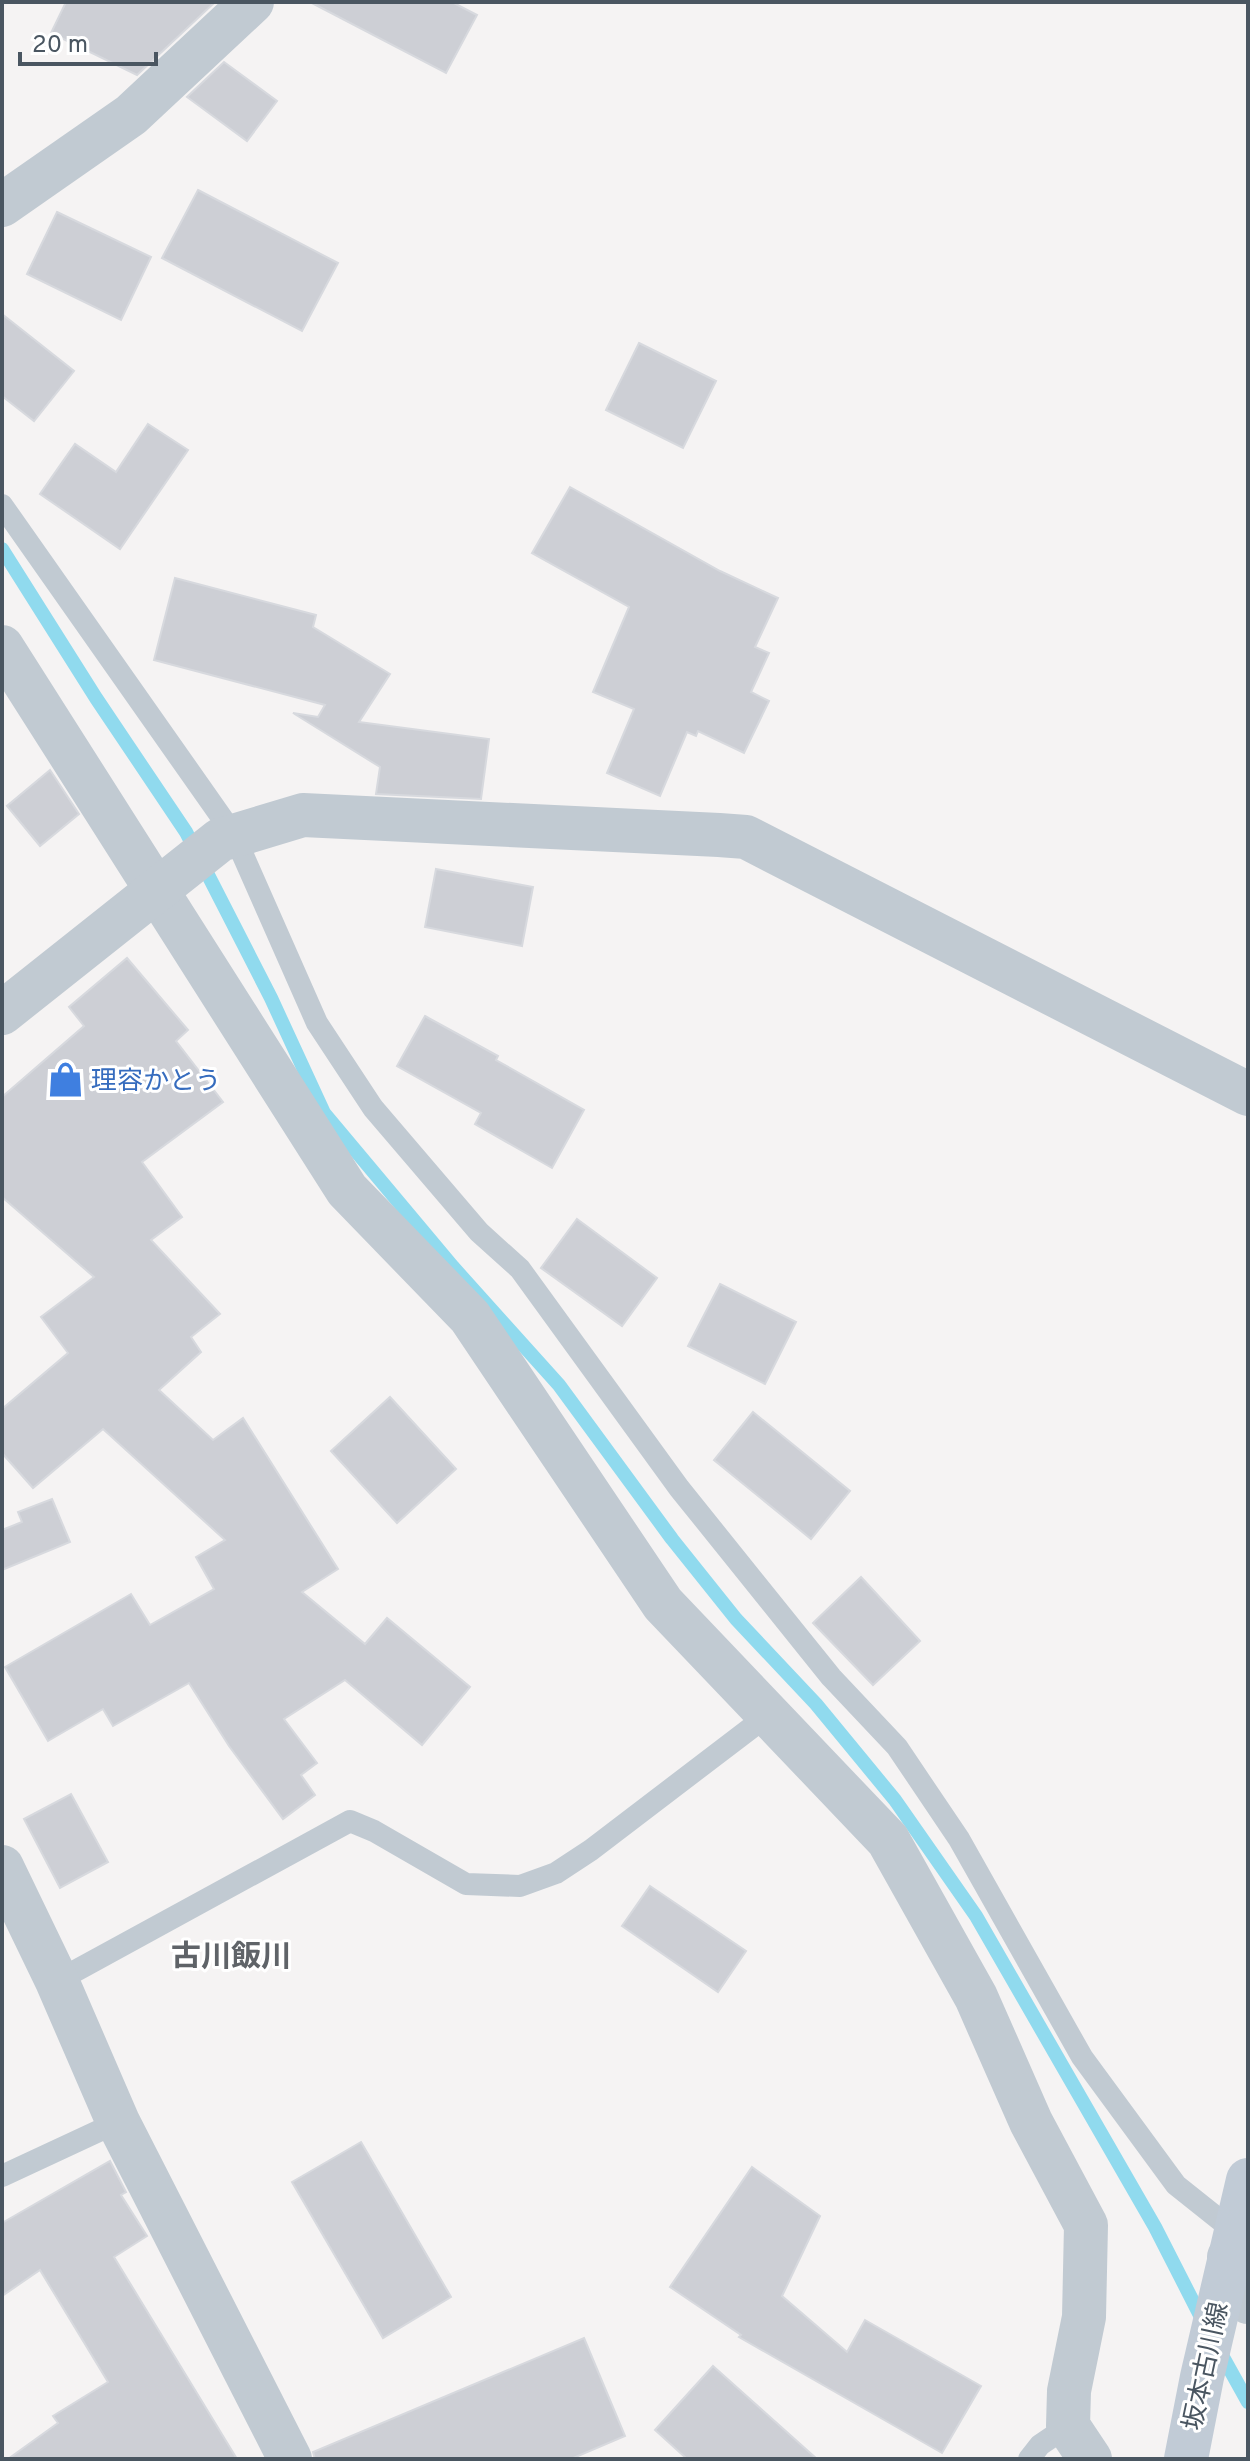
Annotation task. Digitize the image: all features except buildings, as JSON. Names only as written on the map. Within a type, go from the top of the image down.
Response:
[{"type":"main road","name":"坂本古川線","points":[[1186,2459],[1202,2377],[1234,2265],[1248,2180]]},
{"type":"street","points":[[2,205],[131,115],[252,2]]},
{"type":"street","points":[[2,647],[347,1190],[470,1317],[663,1604],[888,1840],[976,1997],[1031,2122],[1086,2225],[1084,2317],[1069,2391],[1079,2442]]},
{"type":"street","points":[[2,1013],[227,838],[303,815],[746,837],[1248,1094]]},
{"type":"street","points":[[2,1867],[57,1981],[118,2122],[290,2459]]},
{"type":"lane","points":[[2,505],[227,838],[317,1023],[373,1108],[479,1232],[520,1269],[679,1488],[831,1677],[897,1747],[959,1839],[1082,2057],[1234,2265]]},
{"type":"lane","points":[[57,1981],[350,1821],[374,1831],[466,1884],[520,1886],[556,1873],[591,1850],[768,1715]]},
{"type":"lane","points":[[2,2176],[118,2122]]},
{"type":"lane","points":[[1029,2459],[1040,2445],[1079,2442]]},
{"type":"waterway","points":[[2,549],[96,698],[186,832],[271,998],[324,1113],[453,1267],[559,1385],[672,1539],[736,1619],[816,1704],[895,1800],[976,1916],[1155,2227],[1205,2325]]},
{"type":"waterway","points":[[1219,2350],[1248,2402]]},
{"type":"place","name":"理容かとう","points":[[65,1080]]},
{"type":"district","name":"古川飯川","points":[[231,1956]]}]
